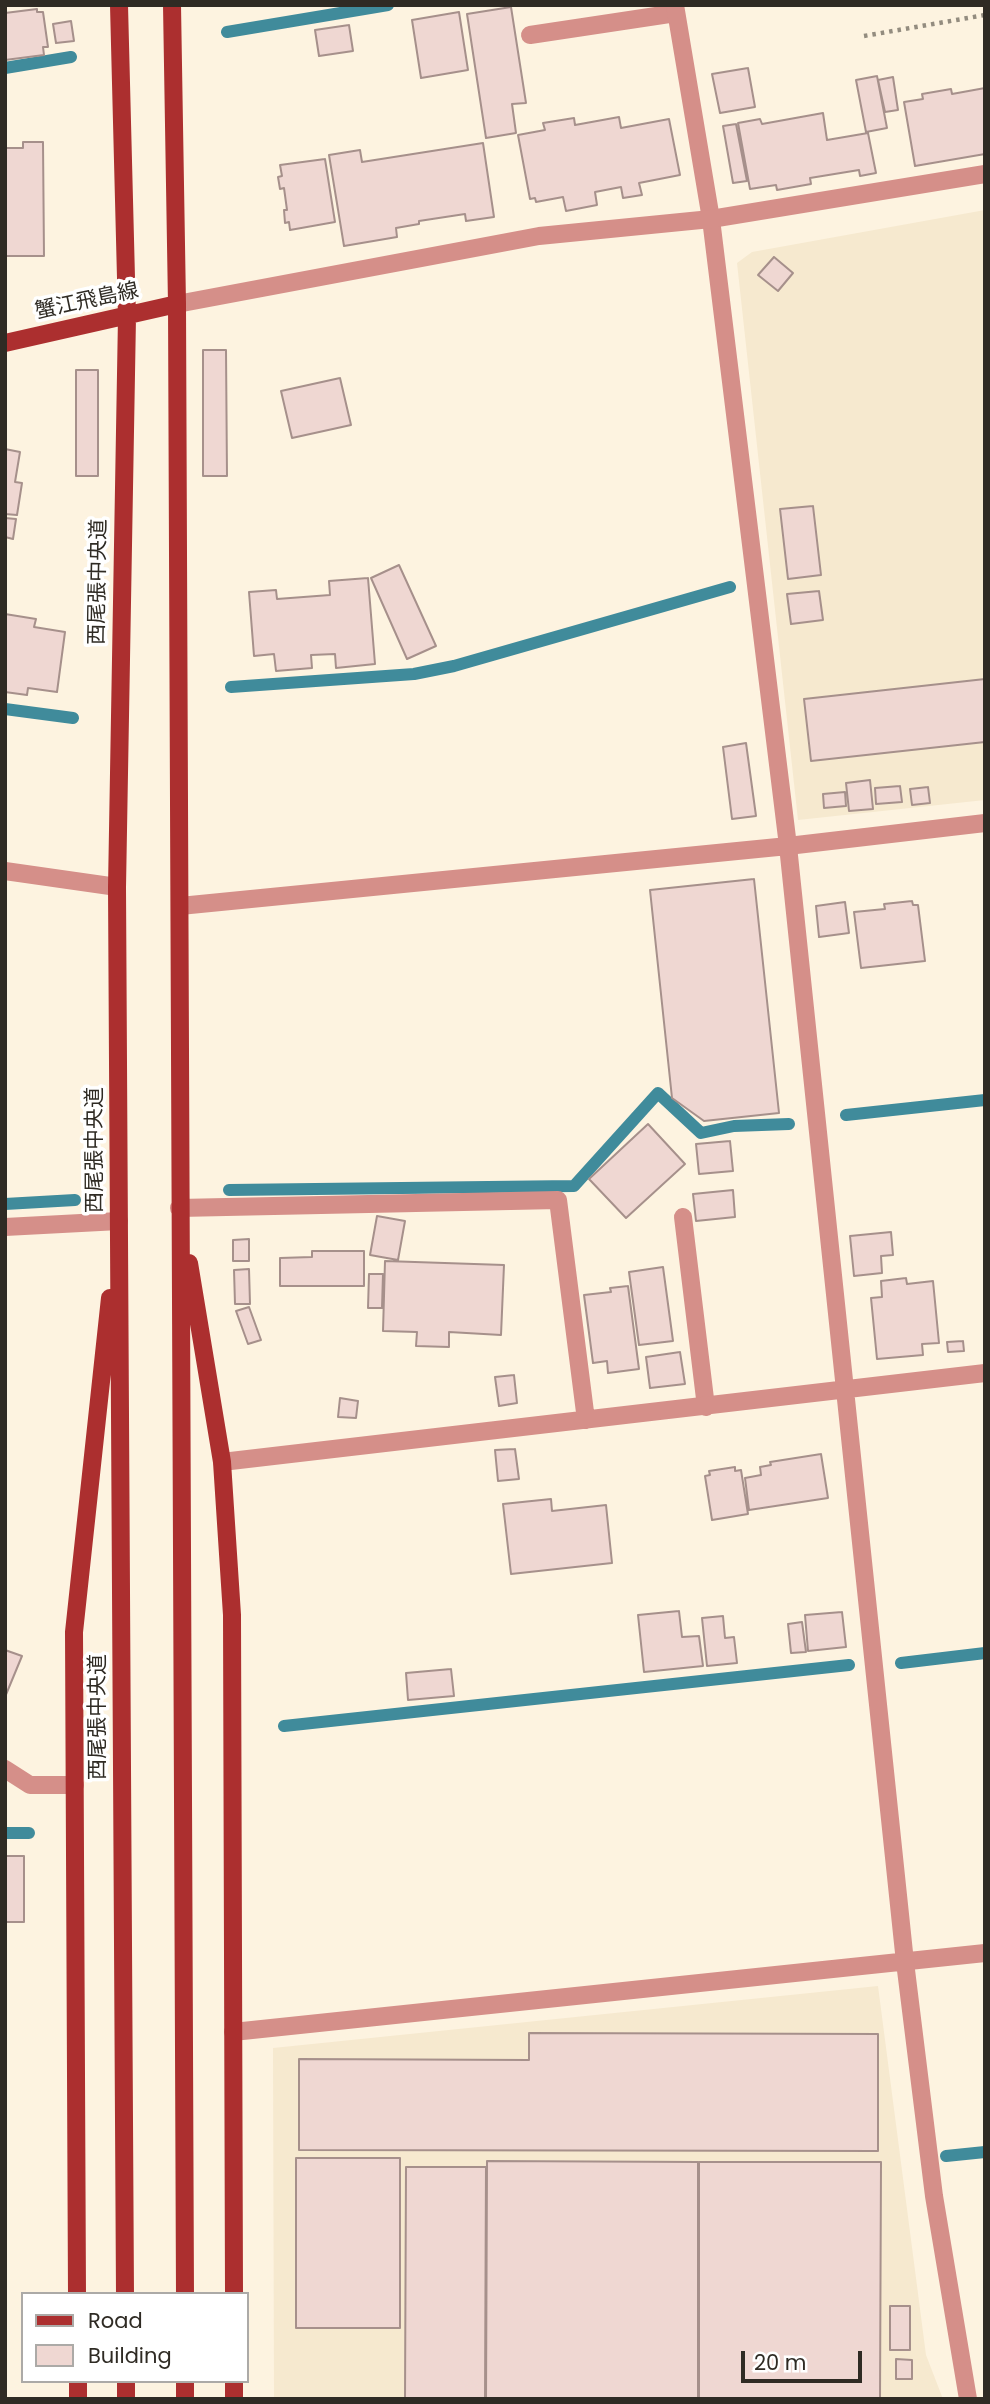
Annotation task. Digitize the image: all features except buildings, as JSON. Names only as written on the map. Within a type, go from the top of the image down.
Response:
[{"type":"main road","name":"西尾張中央道","points":[[119,5],[127,317],[117,887],[125,2292]]},
{"type":"main road","points":[[172,5],[177,304],[185,2292]]},
{"type":"main road","name":"蟹江飛島線","points":[[5,342],[177,304]]},
{"type":"main road","points":[[180,1208],[222,1462],[232,1615],[234,2292]]},
{"type":"main road","points":[[77,2292],[74,1632],[119,1222]]},
{"type":"street","points":[[530,35],[675,9],[711,219],[789,846],[905,1962],[934,2196],[968,2399]]},
{"type":"street","points":[[177,304],[539,236],[711,219],[985,174]]},
{"type":"street","points":[[180,906],[789,846],[985,823]]},
{"type":"street","points":[[5,871],[117,887]]},
{"type":"street","points":[[180,1208],[558,1200],[586,1420]]},
{"type":"street","points":[[683,1217],[706,1407]]},
{"type":"street","points":[[5,1227],[119,1222]]},
{"type":"street","points":[[222,1462],[985,1373]]},
{"type":"street","points":[[5,1769],[30,1785],[75,1785]]},
{"type":"street","points":[[233,2032],[985,1953]]},
{"type":"path","points":[[864,36],[985,15]]},
{"type":"shaded area","points":[[985,210],[985,800],[798,820],[737,263],[752,252]]},
{"type":"shaded area","points":[[878,1986],[926,2355],[943,2399],[274,2399],[273,2048]]},
{"type":"waterway","points":[[227,32],[388,5]]},
{"type":"waterway","points":[[5,68],[71,57]]},
{"type":"waterway","points":[[231,687],[414,674],[454,666],[730,587]]},
{"type":"waterway","points":[[5,709],[73,718]]},
{"type":"waterway","points":[[229,1190],[574,1186],[658,1093],[701,1133],[734,1126],[789,1124]]},
{"type":"waterway","points":[[846,1115],[985,1100]]},
{"type":"waterway","points":[[5,1204],[75,1200]]},
{"type":"waterway","points":[[901,1663],[985,1653]]},
{"type":"waterway","points":[[284,1726],[849,1665]]},
{"type":"waterway","points":[[5,1833],[29,1833]]},
{"type":"waterway","points":[[946,2156],[985,2152]]}]
